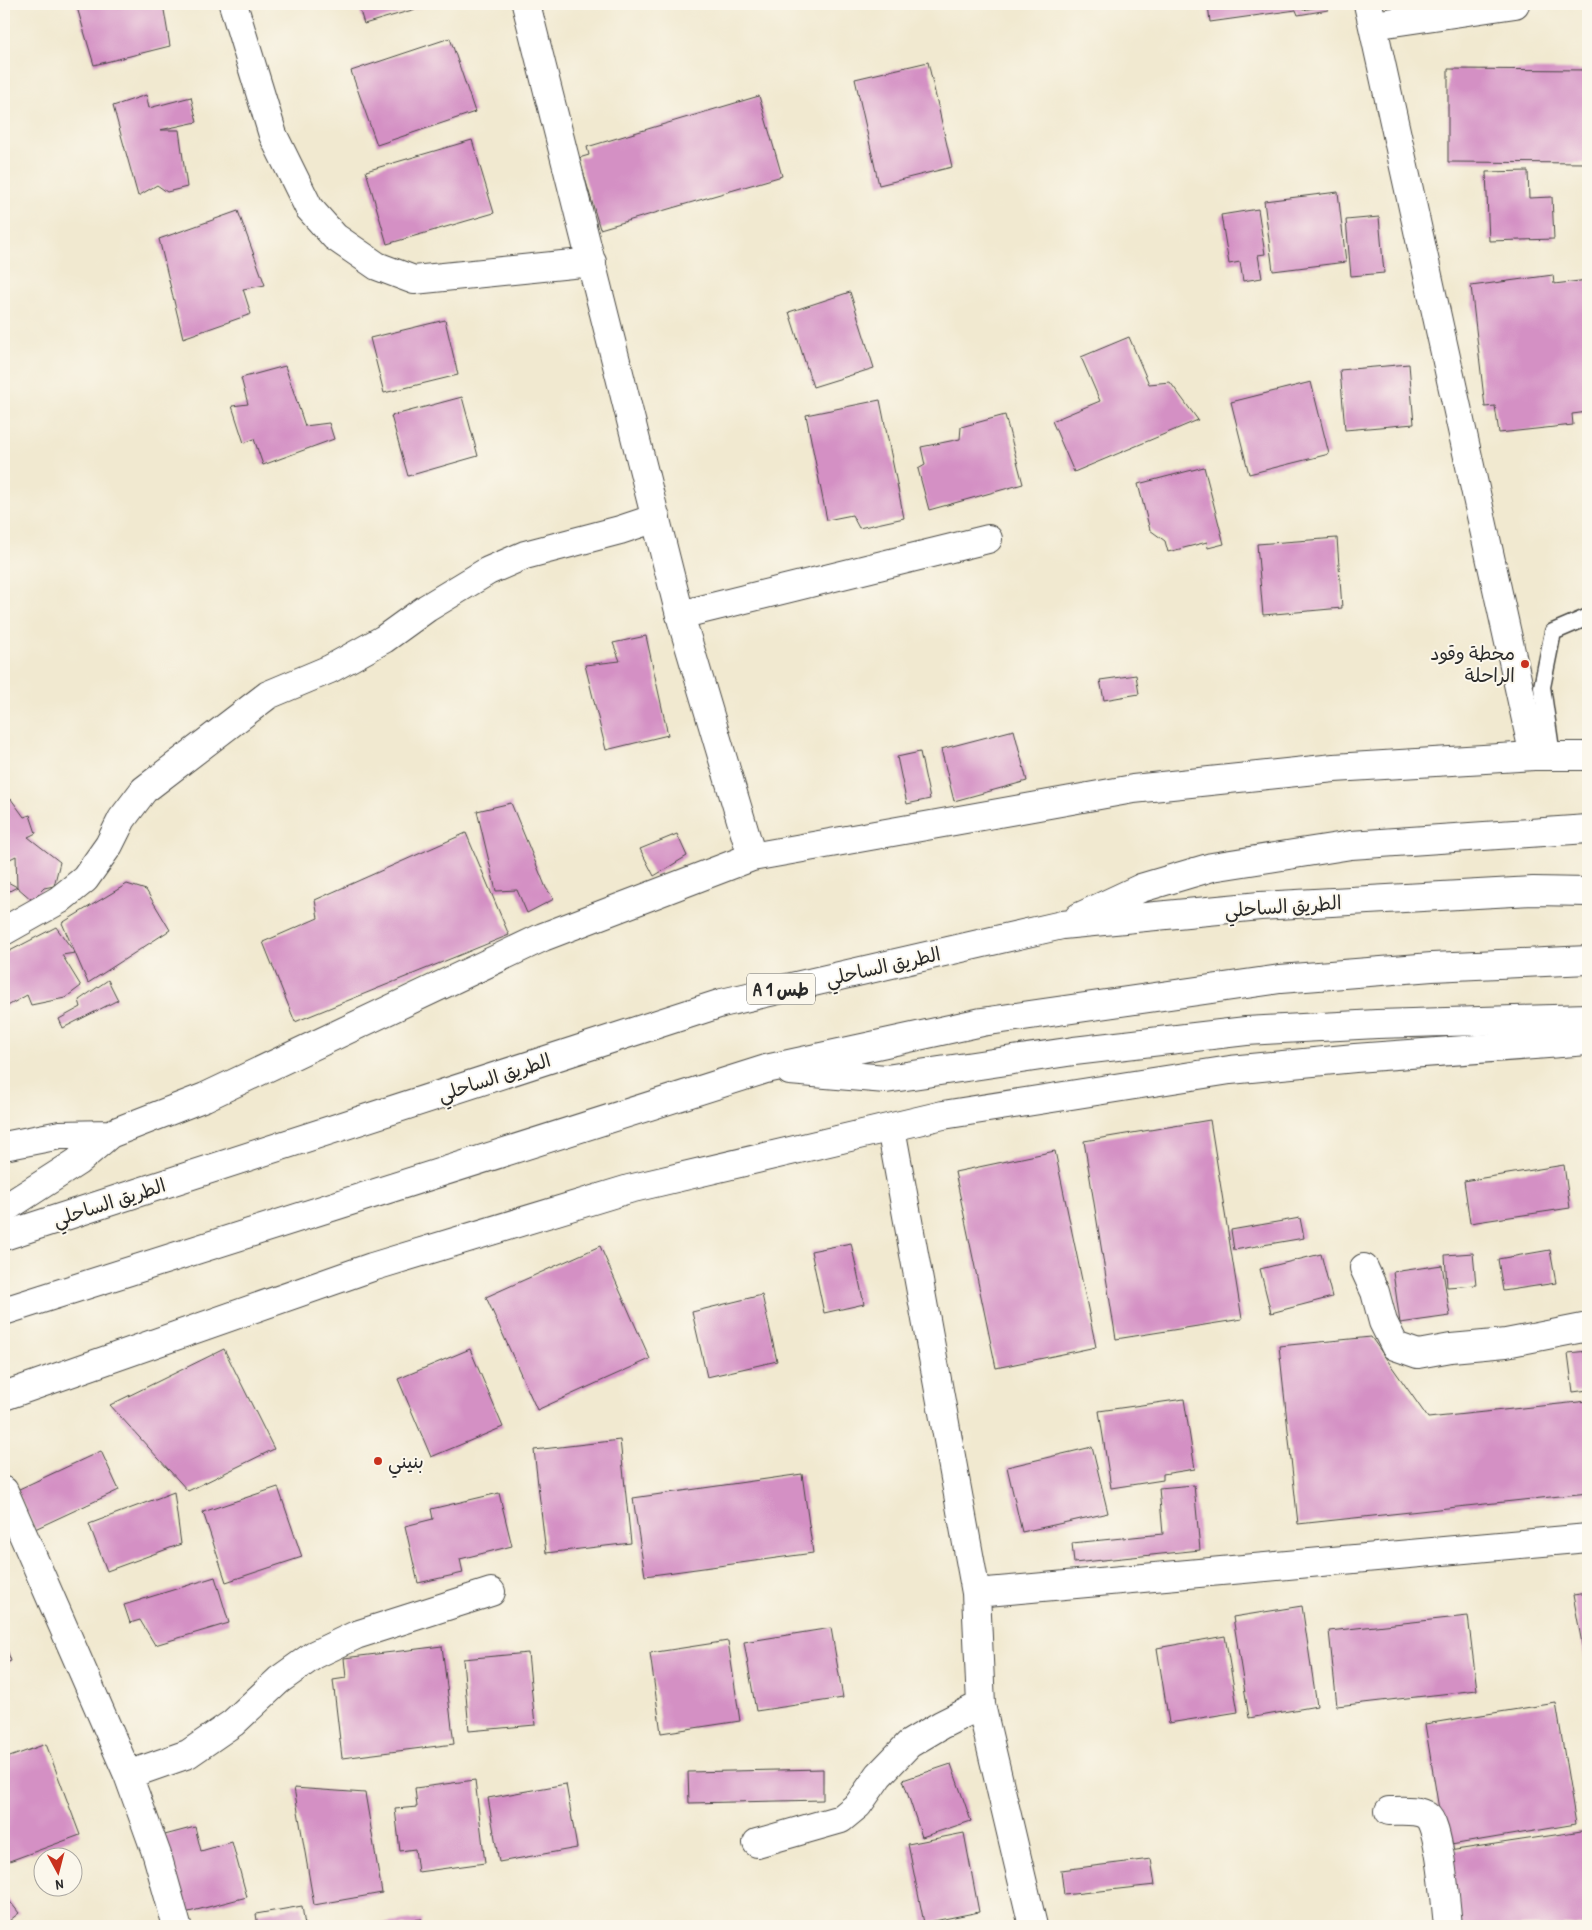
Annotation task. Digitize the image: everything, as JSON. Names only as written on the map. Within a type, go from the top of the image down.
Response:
[{"type":"main road","points":[[233,4],[273,135],[309,208],[335,237],[377,266],[414,280],[592,262]]},
{"type":"main road","points":[[526,4],[680,614],[752,857]]},
{"type":"main road","points":[[1516,4],[1371,15],[1543,756]]},
{"type":"main road","points":[[4,931],[59,900],[85,879],[109,845],[122,819],[144,790],[268,695],[330,669],[384,640],[427,608],[488,571],[525,555],[620,530],[656,518]]},
{"type":"main road","points":[[680,614],[988,539]]},
{"type":"main road","points":[[4,1209],[77,1162],[110,1134],[205,1097],[543,937],[752,857],[1133,789],[1334,768],[1543,756],[1588,756]]},
{"type":"main road","points":[[1062,925],[1141,888],[1212,867],[1351,845],[1588,829]]},
{"type":"main road","name":"الطريق الساحلي","points":[[4,1236],[722,1003],[1062,925],[1260,906],[1533,891],[1588,892]]},
{"type":"main road","points":[[4,1311],[766,1069],[982,1022],[1280,979],[1432,967],[1588,960]]},
{"type":"main road","points":[[766,1069],[886,1079],[1074,1052],[1246,1031],[1377,1024],[1587,1030]]},
{"type":"main road","points":[[4,1396],[372,1267],[629,1189],[891,1128],[943,1114],[1230,1070],[1355,1058],[1587,1030]]},
{"type":"main road","points":[[891,1128],[976,1593],[981,1705],[1033,1926]]},
{"type":"main road","points":[[4,1146],[60,1134],[110,1134]]},
{"type":"main road","points":[[1364,1268],[1375,1292],[1383,1322],[1395,1346],[1418,1354],[1450,1348],[1506,1344],[1588,1327]]},
{"type":"main road","points":[[4,1491],[128,1775],[157,1855],[177,1926]]},
{"type":"main road","points":[[976,1593],[1588,1538]]},
{"type":"main road","points":[[128,1775],[188,1754],[233,1723],[279,1680],[314,1655],[356,1635],[491,1592]]},
{"type":"main road","points":[[757,1843],[841,1819],[858,1805],[879,1774],[909,1744],[981,1705]]},
{"type":"main road","points":[[1389,1811],[1410,1812],[1427,1816],[1433,1823],[1442,1873],[1448,1926]]},
{"type":"lane","points":[[1543,756],[1542,688],[1553,632],[1588,617]]},
{"type":"building","points":[[76,4],[163,4],[170,46],[94,65]]},
{"type":"building","points":[[358,4],[433,4],[364,24]]},
{"type":"building","points":[[1208,4],[1296,4],[1303,10],[1329,5],[1328,10],[1298,15],[1296,10],[1210,22]]},
{"type":"building","points":[[450,38],[475,112],[377,145],[351,71]]},
{"type":"building","points":[[928,62],[952,167],[879,185],[855,79]]},
{"type":"building","points":[[1448,69],[1588,70],[1588,163],[1448,162]]},
{"type":"building","points":[[146,95],[149,108],[191,97],[197,122],[160,130],[179,130],[187,187],[167,192],[157,185],[138,196],[113,106]]},
{"type":"building","points":[[759,96],[782,176],[600,229],[579,158],[589,155],[587,147]]},
{"type":"building","points":[[472,140],[494,213],[387,244],[366,171]]},
{"type":"building","points":[[1528,171],[1529,198],[1552,197],[1554,239],[1489,241],[1486,172]]},
{"type":"building","points":[[1338,192],[1346,262],[1273,271],[1264,201]]},
{"type":"building","points":[[1258,209],[1265,254],[1258,255],[1262,278],[1243,281],[1240,262],[1229,264],[1221,215]]},
{"type":"building","points":[[238,211],[265,285],[243,289],[251,314],[183,338],[159,239]]},
{"type":"building","points":[[1379,217],[1384,273],[1351,276],[1346,220]]},
{"type":"building","points":[[1553,275],[1554,284],[1588,280],[1588,412],[1572,414],[1573,425],[1499,433],[1495,406],[1485,407],[1471,286]]},
{"type":"building","points":[[850,292],[874,368],[813,387],[789,312]]},
{"type":"building","points":[[445,320],[458,375],[384,393],[370,338]]},
{"type":"building","points":[[1129,337],[1149,384],[1170,382],[1198,420],[1074,472],[1052,421],[1100,401],[1081,357]]},
{"type":"building","points":[[1409,364],[1414,424],[1345,430],[1340,370]]},
{"type":"building","points":[[285,366],[305,426],[329,423],[334,439],[263,465],[254,439],[244,443],[232,406],[248,404],[241,378]]},
{"type":"building","points":[[1311,382],[1329,454],[1249,474],[1231,402]]},
{"type":"building","points":[[462,397],[478,456],[408,476],[391,416]]},
{"type":"building","points":[[880,400],[904,518],[859,528],[852,515],[827,520],[806,415]]},
{"type":"building","points":[[1005,415],[1023,484],[929,510],[918,469],[925,465],[921,447],[960,439],[961,427]]},
{"type":"building","points":[[1204,467],[1224,544],[1208,548],[1207,542],[1168,552],[1165,541],[1150,530],[1138,484]]},
{"type":"building","points":[[1337,538],[1342,608],[1263,615],[1257,544]]},
{"type":"building","points":[[646,636],[668,735],[606,750],[585,665],[620,661],[613,643]]},
{"type":"building","points":[[1136,675],[1139,694],[1104,700],[1100,680]]},
{"type":"building","points":[[1014,730],[1027,781],[954,801],[941,749]]},
{"type":"building","points":[[920,752],[930,799],[907,804],[897,757]]},
{"type":"building","points":[[11,799],[24,817],[30,815],[36,833],[28,837],[60,862],[54,886],[44,888],[32,900],[17,887],[16,856],[4,862],[4,802]]},
{"type":"building","points":[[511,803],[546,888],[554,899],[527,913],[517,890],[496,891],[477,811]]},
{"type":"building","points":[[466,833],[509,935],[295,1022],[263,942],[318,918],[315,900]]},
{"type":"building","points":[[677,834],[687,856],[654,876],[640,849]]},
{"type":"building","points":[[4,880],[17,887],[4,894]]},
{"type":"building","points":[[127,884],[146,890],[170,930],[88,983],[62,923]]},
{"type":"building","points":[[56,927],[75,953],[62,955],[81,986],[65,998],[31,1005],[27,995],[4,1008],[4,954]]},
{"type":"building","points":[[108,980],[118,1000],[63,1028],[59,1019],[81,1007],[79,1000]]},
{"type":"building","points":[[1210,1120],[1242,1319],[1116,1339],[1084,1141]]},
{"type":"building","points":[[1055,1151],[1096,1347],[996,1368],[955,1172]]},
{"type":"building","points":[[1564,1165],[1570,1208],[1470,1223],[1464,1181]]},
{"type":"building","points":[[1300,1218],[1304,1238],[1234,1250],[1231,1230]]},
{"type":"building","points":[[851,1243],[864,1304],[824,1313],[811,1251]]},
{"type":"building","points":[[600,1246],[650,1359],[537,1410],[486,1297]]},
{"type":"building","points":[[1550,1250],[1556,1283],[1503,1291],[1498,1259]]},
{"type":"building","points":[[1473,1253],[1476,1285],[1447,1287],[1445,1255]]},
{"type":"building","points":[[1321,1254],[1332,1297],[1271,1313],[1260,1269]]},
{"type":"building","points":[[1442,1265],[1450,1316],[1400,1323],[1393,1272]]},
{"type":"building","points":[[762,1295],[777,1361],[707,1377],[692,1312]]},
{"type":"building","points":[[1371,1337],[1428,1418],[1588,1401],[1588,1493],[1298,1524],[1279,1346]]},
{"type":"building","points":[[224,1349],[274,1449],[188,1491],[110,1405]]},
{"type":"building","points":[[470,1349],[503,1427],[431,1457],[398,1379]]},
{"type":"building","points":[[1588,1351],[1588,1390],[1573,1392],[1568,1353]]},
{"type":"building","points":[[1184,1399],[1195,1469],[1163,1474],[1163,1480],[1111,1488],[1099,1411]]},
{"type":"building","points":[[620,1440],[631,1543],[546,1553],[534,1450]]},
{"type":"building","points":[[1092,1447],[1108,1513],[1022,1532],[1007,1467]]},
{"type":"building","points":[[101,1451],[119,1490],[35,1529],[17,1490]]},
{"type":"building","points":[[802,1474],[813,1553],[645,1576],[633,1498]]},
{"type":"building","points":[[1194,1485],[1200,1550],[1074,1563],[1072,1543],[1163,1534],[1159,1488]]},
{"type":"building","points":[[278,1487],[302,1557],[226,1582],[203,1512]]},
{"type":"building","points":[[174,1492],[181,1544],[107,1571],[89,1524]]},
{"type":"building","points":[[499,1493],[512,1546],[460,1559],[463,1573],[418,1583],[405,1526],[433,1519],[431,1509]]},
{"type":"building","points":[[215,1577],[229,1623],[155,1645],[140,1620],[130,1623],[124,1605]]},
{"type":"building","points":[[1588,1593],[1588,1671],[1587,1671],[1573,1595]]},
{"type":"building","points":[[1302,1606],[1317,1706],[1249,1718],[1233,1617]]},
{"type":"building","points":[[1468,1616],[1477,1690],[1337,1706],[1329,1631]]},
{"type":"building","points":[[831,1628],[843,1698],[756,1711],[744,1642]]},
{"type":"building","points":[[1225,1636],[1238,1712],[1169,1723],[1157,1648]]},
{"type":"building","points":[[728,1641],[740,1721],[661,1733],[650,1653]]},
{"type":"building","points":[[4,1642],[11,1661],[4,1664]]},
{"type":"building","points":[[442,1646],[454,1744],[342,1758],[333,1680],[346,1678],[344,1658]]},
{"type":"building","points":[[528,1653],[535,1725],[469,1731],[463,1659]]},
{"type":"building","points":[[1556,1703],[1576,1824],[1445,1846],[1425,1724]]},
{"type":"building","points":[[46,1744],[80,1835],[45,1848],[32,1848],[32,1853],[4,1863],[4,1759]]},
{"type":"building","points":[[951,1764],[971,1821],[922,1837],[903,1780]]},
{"type":"building","points":[[823,1769],[823,1800],[689,1803],[688,1772]]},
{"type":"building","points":[[475,1780],[485,1863],[418,1872],[415,1849],[400,1851],[395,1809],[417,1807],[415,1788]]},
{"type":"building","points":[[566,1784],[577,1848],[499,1862],[488,1798]]},
{"type":"building","points":[[294,1788],[365,1793],[382,1893],[314,1905]]},
{"type":"building","points":[[195,1827],[201,1851],[232,1842],[247,1897],[181,1914],[161,1836]]},
{"type":"building","points":[[1588,1830],[1588,1926],[1460,1926],[1449,1851]]},
{"type":"building","points":[[964,1833],[979,1912],[924,1923],[908,1844]]},
{"type":"building","points":[[1151,1859],[1155,1885],[1064,1895],[1061,1870]]},
{"type":"building","points":[[4,1894],[19,1913],[4,1925]]},
{"type":"building","points":[[302,1906],[305,1926],[258,1926],[256,1914]]},
{"type":"building","points":[[422,1919],[422,1926],[370,1926],[370,1925]]},
{"type":"place","name":"محطة وقود الراحلة","points":[[1525,664]]},
{"type":"place","name":"بنيني","points":[[378,1461]]}]
